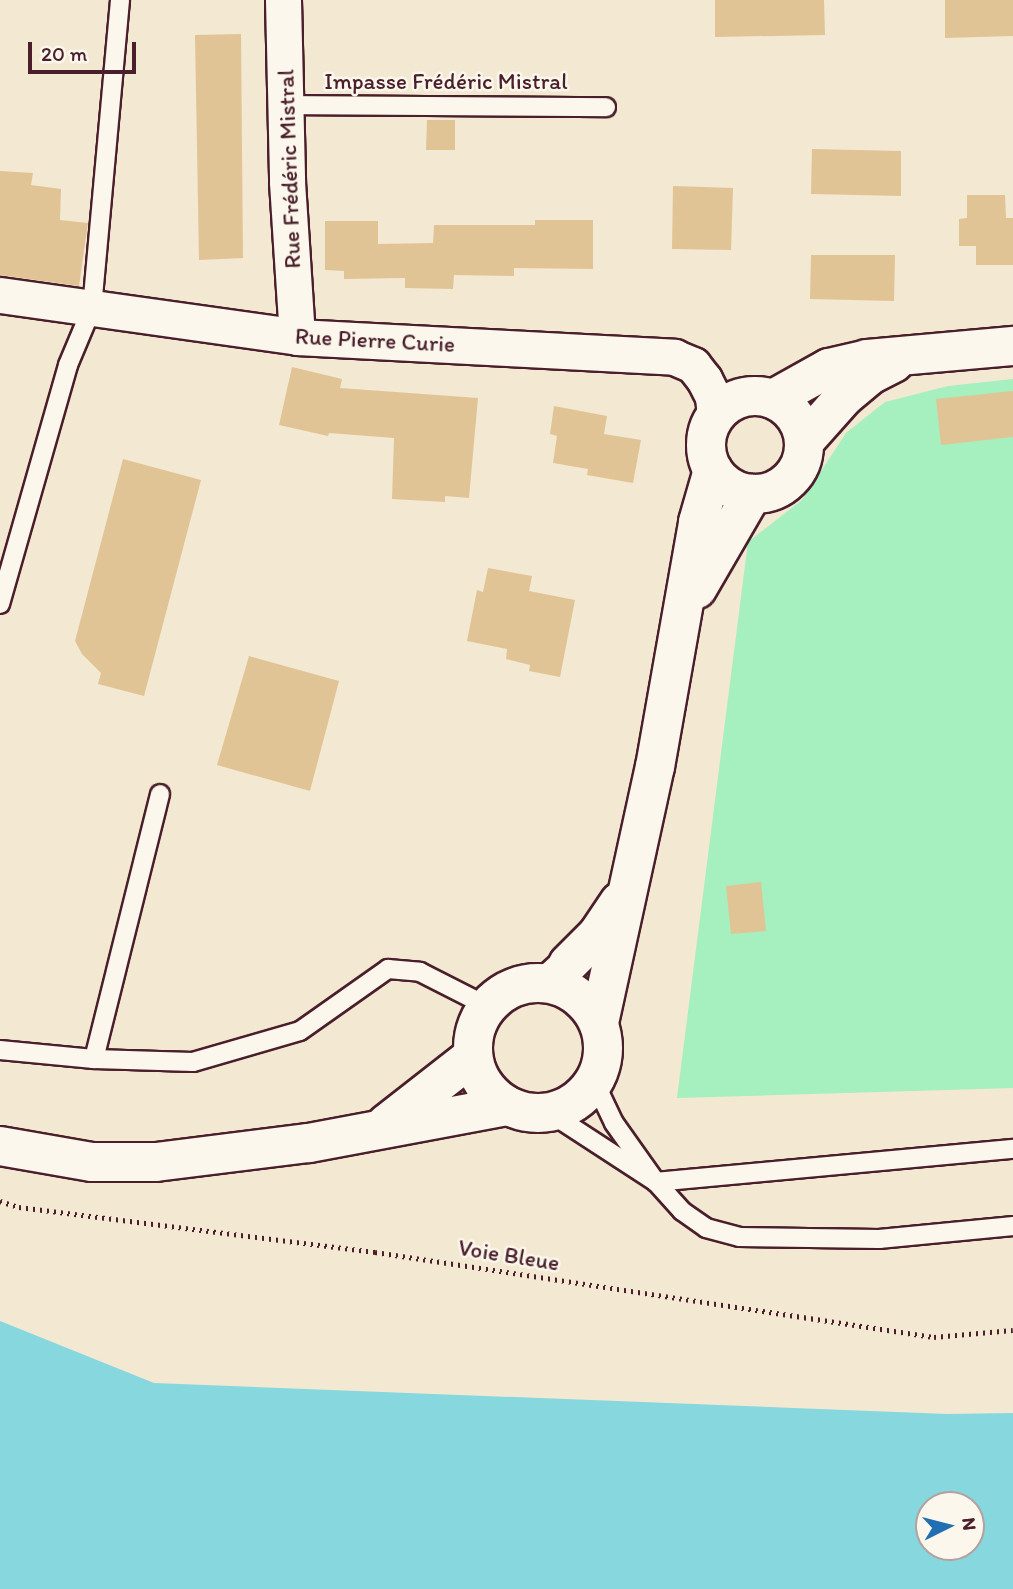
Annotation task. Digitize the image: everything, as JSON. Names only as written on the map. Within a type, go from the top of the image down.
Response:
[{"type":"street","name":"Rue Frédéric Mistral","points":[[284,0],[287,182],[297,337]]},
{"type":"street","name":"Rue Pierre Curie","points":[[0,295],[297,337],[674,357],[693,365],[704,379],[713,397],[715,416]]},
{"type":"street","points":[[773,399],[829,368],[909,355],[1013,346]]},
{"type":"street","points":[[804,442],[844,397],[870,375],[909,355]]},
{"type":"street","points":[[740,397],[773,399],[789,409],[799,424],[804,442],[802,458],[795,473],[783,485],[769,492],[752,494],[730,487],[713,470],[706,453],[707,433],[715,416],[726,405],[740,397]]},
{"type":"street","points":[[598,1023],[660,744],[698,522],[713,470]]},
{"type":"street","points":[[680,621],[752,494]]},
{"type":"street","points":[[557,973],[569,990],[586,1004],[598,1023],[604,1048],[595,1083],[570,1105],[550,1113],[527,1113],[507,1106],[490,1092],[478,1074],[473,1056],[474,1037],[487,1006],[504,992],[557,973],[597,936],[626,892]]},
{"type":"street","points":[[381,1128],[473,1056]]},
{"type":"street","points":[[0,1146],[92,1162],[156,1162],[309,1143],[507,1106]]},
{"type":"lane","points":[[0,604],[68,365],[92,308],[120,0]]},
{"type":"lane","name":"Impasse Frédéric Mistral","points":[[285,105],[606,107]]},
{"type":"lane","points":[[94,1059],[160,794]]},
{"type":"lane","points":[[0,1050],[94,1059],[193,1062],[300,1031],[388,969],[420,972],[487,1006]]},
{"type":"lane","points":[[595,1083],[614,1123],[656,1182],[682,1210],[706,1228],[739,1237],[879,1239],[1013,1226]]},
{"type":"lane","points":[[550,1113],[656,1182],[1013,1149]]},
{"type":"path","name":"Voie Bleue","points":[[0,1201],[19,1208],[374,1252],[934,1337],[1013,1330]]},
{"type":"green space","points":[[1013,379],[1013,1088],[677,1098],[748,542],[802,500],[846,433],[885,402],[948,386]]},
{"type":"water","points":[[0,1321],[154,1383],[947,1414],[1013,1413],[1013,1589],[0,1589]]},
{"type":"building","points":[[715,0],[824,0],[825,35],[715,37]]},
{"type":"building","points":[[945,0],[1013,0],[1013,36],[945,38]]},
{"type":"building","points":[[241,34],[243,258],[199,260],[195,35]]},
{"type":"building","points":[[427,120],[455,120],[455,150],[426,150]]},
{"type":"building","points":[[812,149],[901,151],[901,196],[811,194]]},
{"type":"building","points":[[0,171],[33,173],[31,185],[61,189],[60,220],[88,223],[79,286],[0,275]]},
{"type":"building","points":[[673,186],[733,188],[731,250],[672,249]]},
{"type":"building","points":[[967,195],[1005,195],[1006,218],[1013,218],[1013,265],[976,265],[976,246],[959,246],[959,219],[967,218]]},
{"type":"building","points":[[535,220],[593,220],[593,269],[514,268],[514,276],[454,275],[453,289],[405,288],[405,278],[344,279],[344,271],[325,270],[325,221],[378,221],[378,244],[433,243],[434,225],[535,225]]},
{"type":"building","points":[[811,255],[895,255],[894,301],[810,299]]},
{"type":"building","points":[[292,367],[342,379],[340,388],[478,398],[469,498],[445,496],[445,502],[392,499],[394,438],[329,433],[328,436],[279,425]]},
{"type":"building","points":[[1013,391],[1013,437],[941,445],[936,399]]},
{"type":"building","points":[[554,406],[607,416],[604,434],[641,440],[633,483],[587,475],[588,469],[553,463],[557,436],[550,434]]},
{"type":"building","points":[[123,459],[201,480],[144,696],[98,684],[101,673],[82,654],[75,641]]},
{"type":"building","points":[[488,568],[532,576],[529,591],[575,600],[560,677],[529,671],[530,665],[506,659],[507,649],[467,641],[477,590],[483,592]]},
{"type":"building","points":[[249,656],[339,681],[310,791],[217,765]]},
{"type":"building","points":[[761,882],[766,931],[731,934],[726,886]]}]
